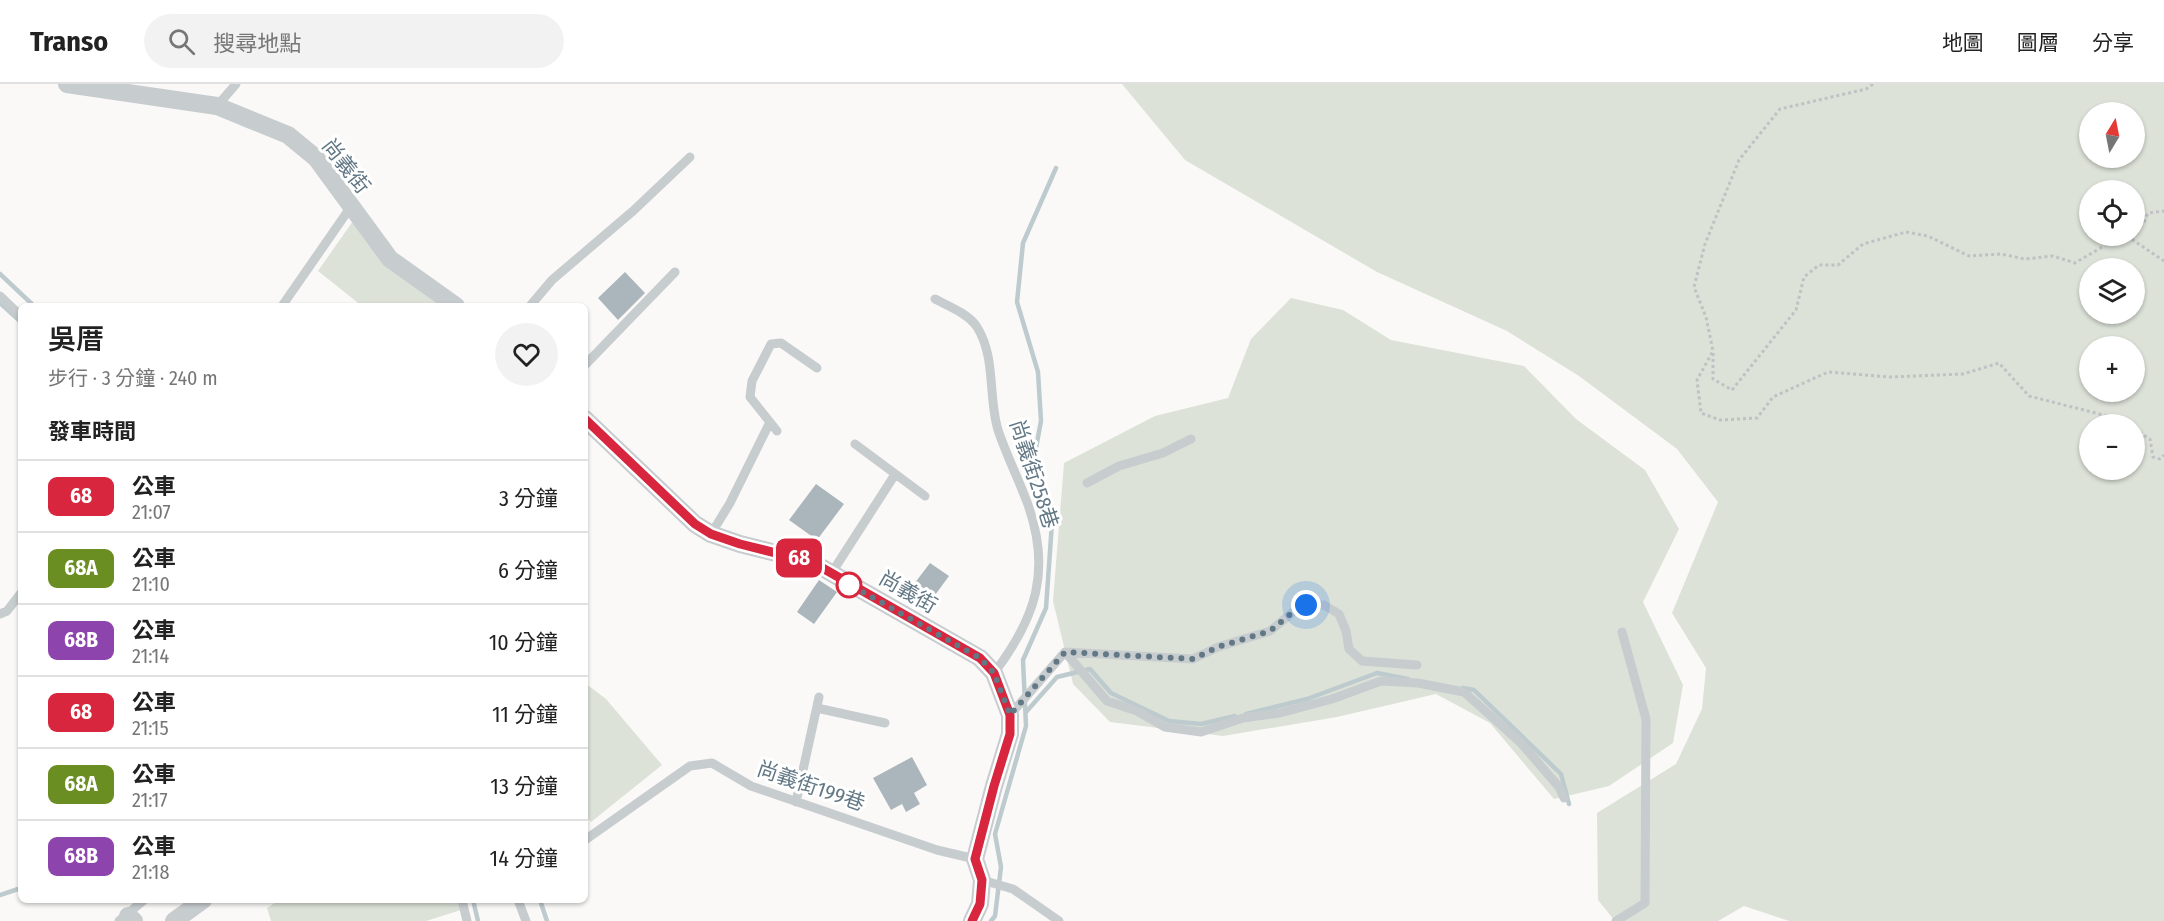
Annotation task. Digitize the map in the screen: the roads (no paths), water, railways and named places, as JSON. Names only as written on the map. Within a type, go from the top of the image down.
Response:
[{"type":"street","name":"尚義街","points":[[67,84],[218,106],[288,135],[316,158],[390,259],[452,303]]},
{"type":"street","name":"尚義街","points":[[588,422],[670,501],[711,534],[740,544],[812,562],[980,658],[994,673],[1013,711],[1010,734],[975,859]]},
{"type":"street","points":[[972,921],[980,904],[982,880],[975,859]]},
{"type":"street","points":[[174,921],[199,903]]},
{"type":"lane","points":[[218,106],[236,84]]},
{"type":"lane","points":[[533,303],[552,280],[633,211],[690,157]]},
{"type":"lane","points":[[284,303],[351,208]]},
{"type":"lane","points":[[588,362],[675,272]]},
{"type":"lane","points":[[0,296],[18,313]]},
{"type":"lane","name":"尚義街258巷","points":[[935,299],[977,326],[987,357],[998,427],[1028,505],[1038,544],[1038,579],[1030,615],[1018,641],[994,673]]},
{"type":"lane","points":[[777,431],[750,397],[752,381],[771,344],[781,343],[817,368]]},
{"type":"lane","points":[[711,534],[730,503],[770,422]]},
{"type":"lane","points":[[1087,483],[1119,466],[1163,453],[1191,439]]},
{"type":"lane","points":[[855,444],[894,476],[925,496]]},
{"type":"lane","points":[[831,574],[894,476]]},
{"type":"lane","points":[[0,614],[7,611],[18,597]]},
{"type":"lane","points":[[1065,652],[1193,659],[1218,647],[1270,631],[1293,612],[1306,605],[1324,605],[1339,614],[1346,631],[1349,649],[1362,660],[1417,665]]},
{"type":"lane","points":[[1616,921],[1645,903],[1646,719],[1622,632]]},
{"type":"lane","points":[[1013,711],[1065,652]]},
{"type":"lane","points":[[1065,652],[1107,701],[1137,711],[1165,727],[1201,732],[1243,718],[1280,713],[1332,699],[1381,681],[1418,683],[1464,692],[1521,743],[1560,787],[1564,798]]},
{"type":"lane","points":[[796,802],[819,697]]},
{"type":"lane","points":[[817,708],[885,723]]},
{"type":"lane","name":"尚義街199巷","points":[[588,838],[690,766],[712,763],[752,786],[937,850],[975,859]]},
{"type":"lane","points":[[982,880],[1009,888],[1059,921]]},
{"type":"lane","points":[[127,919],[141,903]]},
{"type":"lane","points":[[463,903],[467,921]]},
{"type":"lane","points":[[519,903],[526,921]]},
{"type":"waterway","points":[[991,921],[995,916],[1001,867],[995,834],[1026,726],[1023,660],[1046,608],[1052,523],[1032,469],[1041,421],[1038,372],[1017,302],[1023,243],[1056,168]]},
{"type":"waterway","points":[[0,274],[31,303]]},
{"type":"waterway","points":[[0,303],[18,319]]},
{"type":"waterway","points":[[1026,712],[1057,677],[1090,669],[1111,693],[1169,721],[1201,724],[1235,716]]},
{"type":"waterway","points":[[1246,714],[1307,699],[1377,673],[1408,679]]},
{"type":"waterway","points":[[1463,688],[1474,690],[1561,774],[1569,804]]},
{"type":"waterway","points":[[0,895],[18,889]]},
{"type":"waterway","points":[[474,903],[478,921]]},
{"type":"waterway","points":[[541,903],[547,921]]}]
